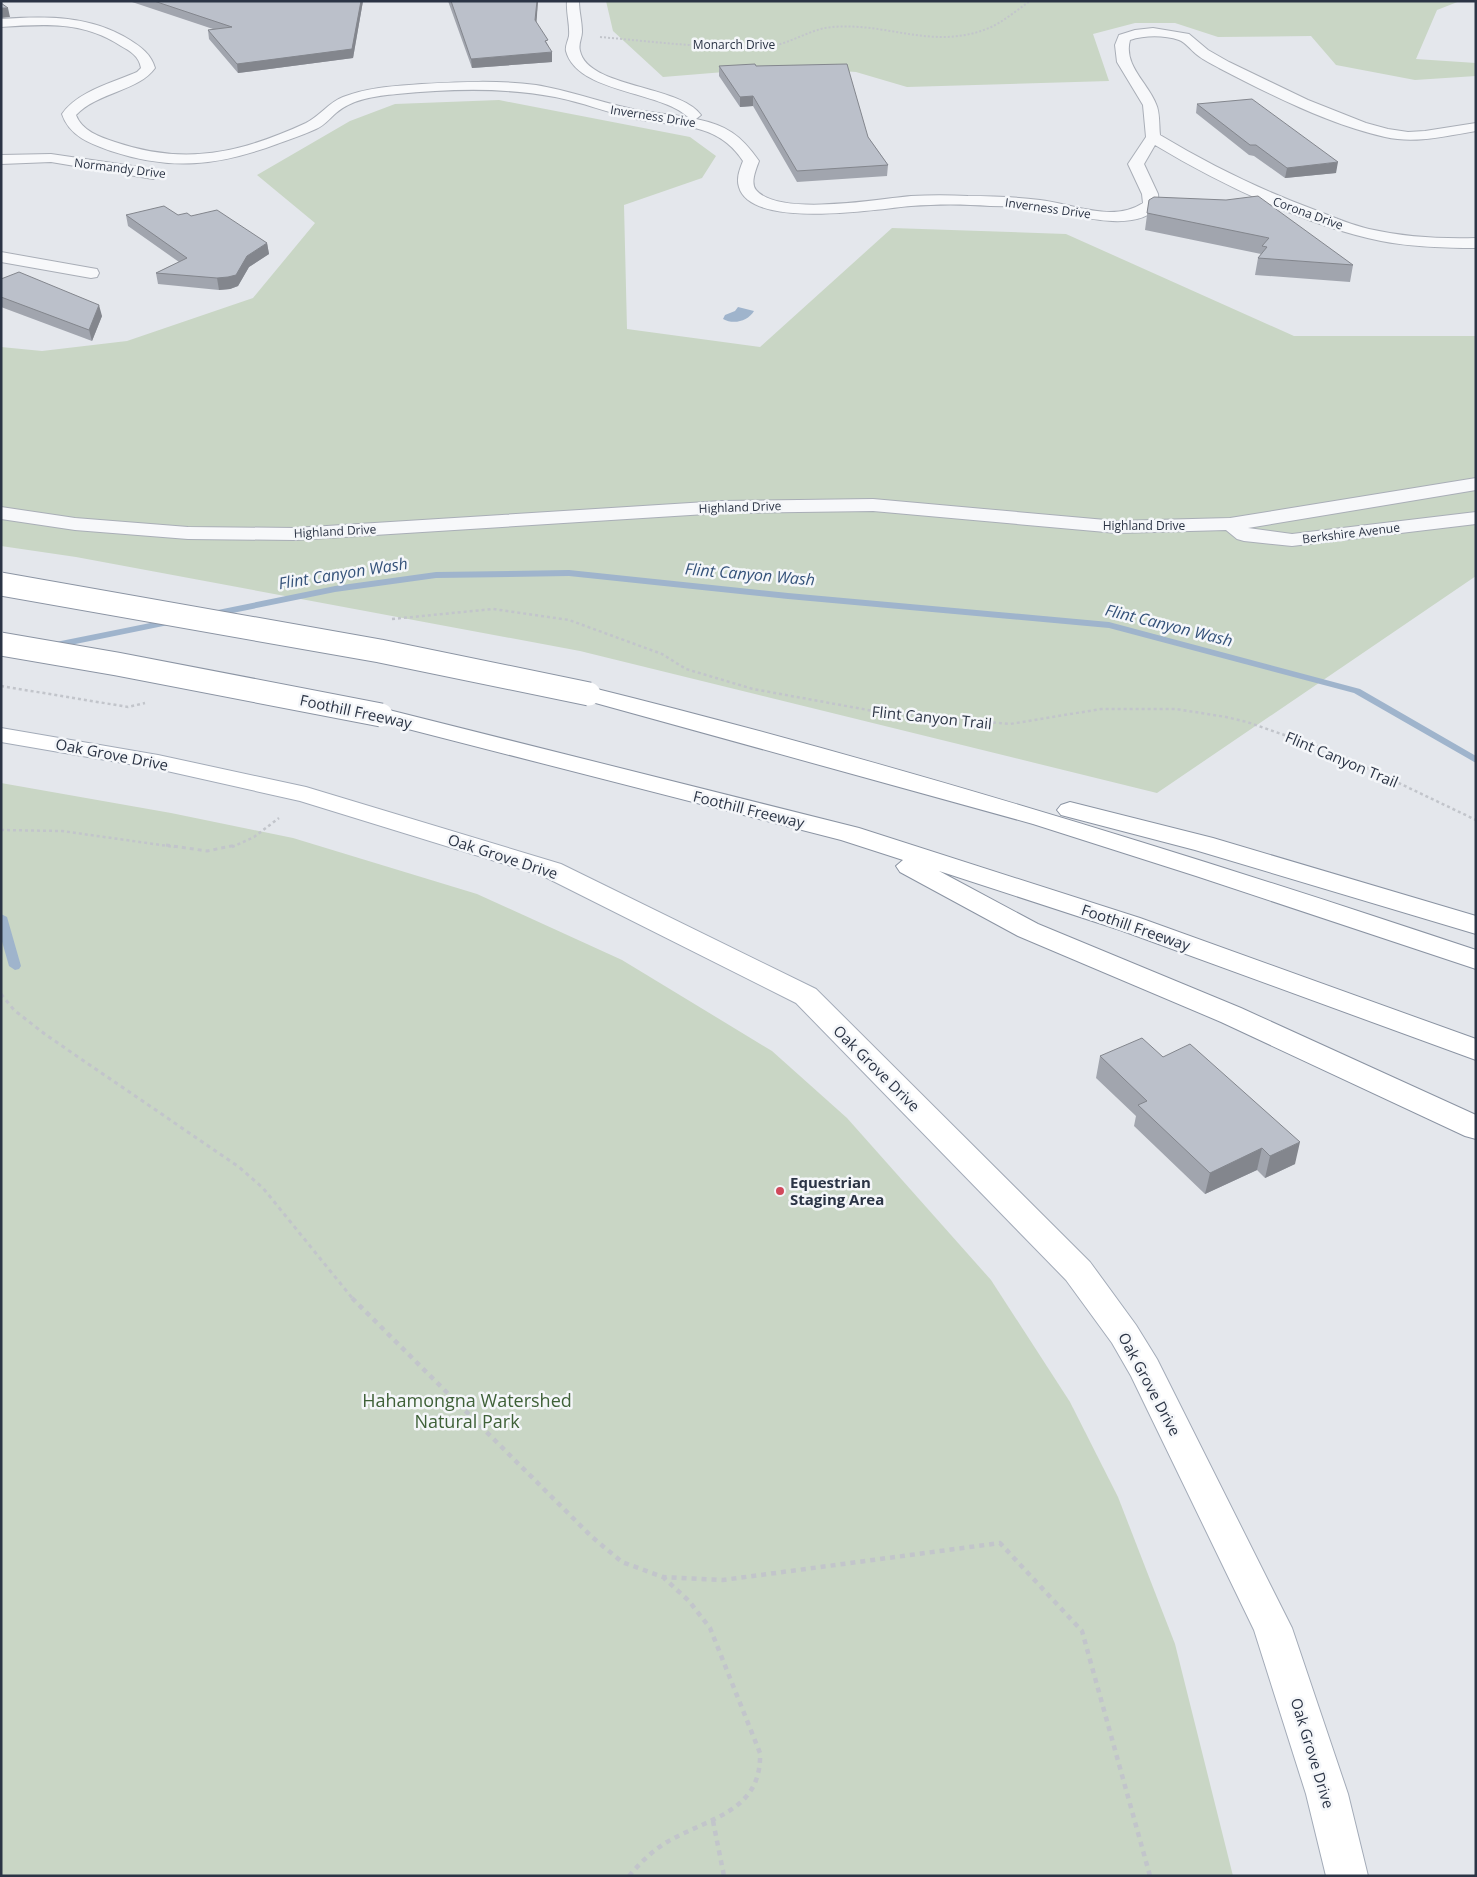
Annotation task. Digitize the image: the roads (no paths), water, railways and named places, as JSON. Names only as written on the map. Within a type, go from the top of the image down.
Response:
[{"type":"main road","points":[[1,584],[370,649],[589,694],[869,759],[1204,844],[1476,925]]},
{"type":"main road","name":"Foothill Freeway","points":[[1,644],[117,664],[381,715],[850,834],[1130,924],[1476,1050]]},
{"type":"main road","points":[[589,694],[846,763],[1044,820],[1274,891],[1476,960]]},
{"type":"main road","name":"Oak Grove Drive","points":[[12,737],[158,762],[306,795],[552,870],[806,996],[1078,1271],[1124,1334],[1145,1369],[1273,1628],[1327,1794],[1347,1876]]},
{"type":"main road","points":[[850,834],[1028,930],[1231,1015],[1476,1128]]},
{"type":"street","points":[[573,1],[575,35],[572,49],[575,57],[592,73],[684,107],[694,114],[694,121]]},
{"type":"street","name":"Inverness Drive","points":[[1,22],[50,21],[92,26],[108,32],[137,50],[146,59],[148,68],[142,75],[92,97],[74,107],[69,114],[71,122],[98,142],[122,151],[157,159],[208,160],[235,154],[302,130],[322,120],[332,109],[346,102],[381,92],[408,89],[494,87],[530,89],[556,93],[614,111],[694,121],[724,133],[745,149],[752,161],[746,178],[750,193],[762,202],[798,210],[959,200],[1046,206],[1104,217],[1126,216],[1142,212],[1151,204],[1150,194],[1136,164],[1153,137]]},
{"type":"street","points":[[1153,137],[1150,105],[1124,62],[1122,45],[1124,38],[1135,34],[1153,32],[1184,37],[1203,53],[1224,65],[1322,111],[1361,126],[1408,136],[1476,127]]},
{"type":"street","name":"Corona Drive","points":[[1153,137],[1196,164],[1228,180],[1268,198],[1336,224],[1369,234],[1406,240],[1455,244],[1476,243]]},
{"type":"street","name":"Normandy Drive","points":[[1,160],[50,158],[163,176],[205,171],[235,154]]},
{"type":"street","points":[[1,257],[91,273]]},
{"type":"street","name":"Highland Drive","points":[[1,513],[75,524],[188,534],[295,534],[722,507],[873,505],[1117,527],[1230,524],[1476,484]]},
{"type":"street","name":"Berkshire Avenue","points":[[1230,524],[1244,535],[1292,540],[1476,518]]},
{"type":"water","points":[[738,307],[754,311],[744,320],[732,322],[723,319],[725,315],[735,311]]},
{"type":"waterway","name":"Flint Canyon Wash","points":[[208,615],[335,589],[436,575],[569,573],[788,596],[1109,625],[1357,691],[1476,760]]},
{"type":"waterway","name":"Flint Canyon Wash","points":[[51,646],[175,621]]},
{"type":"waterway","points":[[1,917],[15,966]]},
{"type":"place","name":"Equestrian Staging Area","points":[[780,1191]]},
{"type":"park label","name":"Hahamongna Watershed Natural Park","points":[[467,1410]]}]
